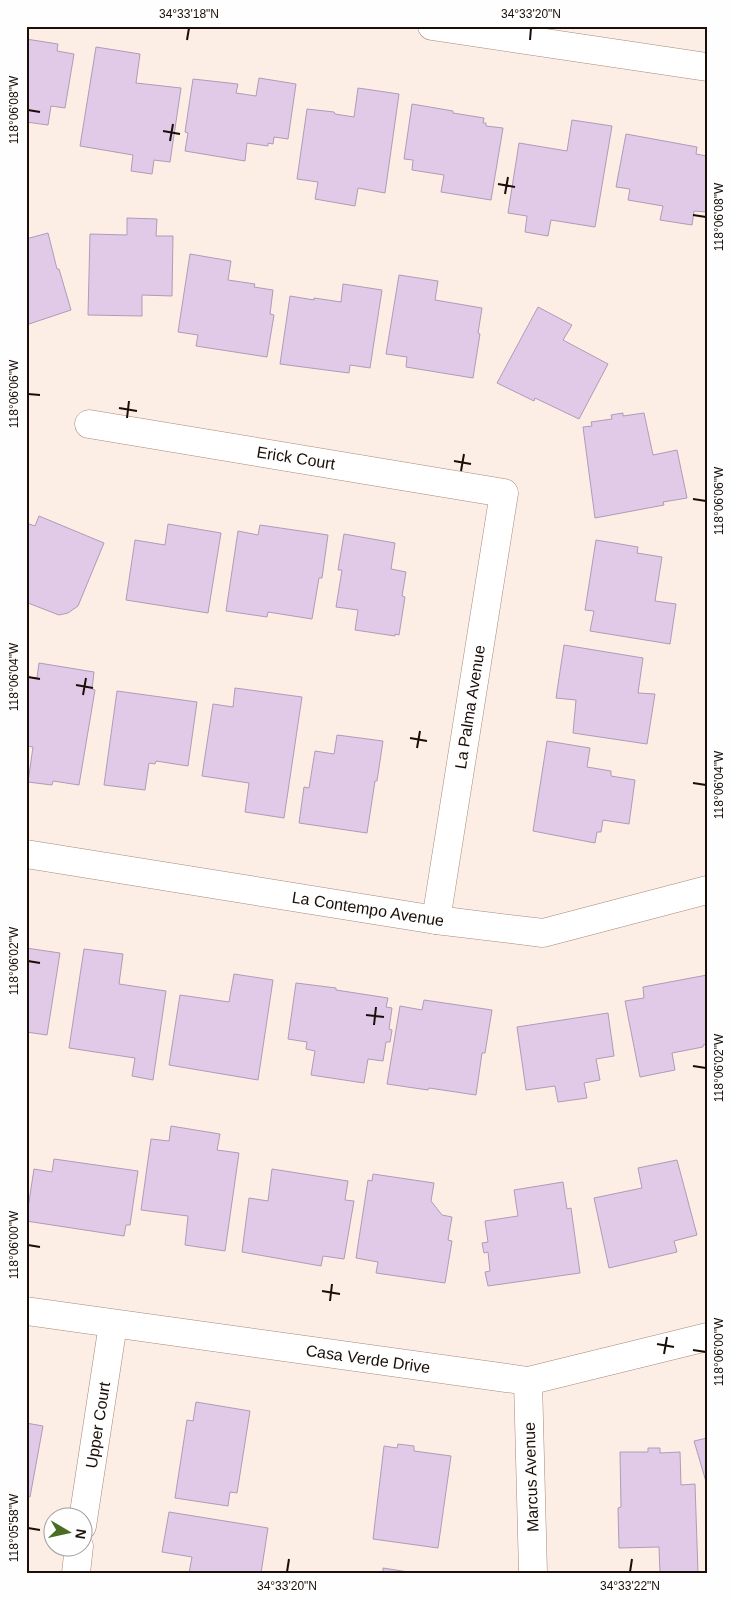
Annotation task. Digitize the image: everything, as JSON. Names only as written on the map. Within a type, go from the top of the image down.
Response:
[{"type":"street","points":[[432,26],[707,67]]},
{"type":"street","name":"Erick Court","points":[[89,424],[504,493]]},
{"type":"street","name":"La Palma Avenue","points":[[436,920],[504,493]]},
{"type":"street","name":"La Contempo Avenue","points":[[26,854],[436,920],[543,933],[707,890]]},
{"type":"street","name":"Casa Verde Drive","points":[[26,1311],[528,1381],[707,1337]]},
{"type":"street","name":"Upper Court","points":[[85,1506],[113,1324]]},
{"type":"street","name":"Marcus Avenue","points":[[528,1381],[533,1573]]},
{"type":"street","points":[[76,1573],[79,1556]]},
{"type":"building","points":[[26,39],[58,44],[57,51],[74,54],[65,108],[51,106],[48,125],[26,122]]},
{"type":"building","points":[[96,47],[140,54],[136,83],[181,88],[170,162],[154,160],[152,174],[131,171],[133,155],[80,146]]},
{"type":"building","points":[[259,78],[296,84],[288,139],[274,137],[273,144],[268,143],[268,146],[247,143],[245,161],[185,151],[188,133],[185,132],[193,79],[238,84],[236,93],[256,96]]},
{"type":"building","points":[[358,88],[399,94],[385,193],[358,188],[355,206],[315,199],[318,182],[297,179],[307,109],[334,112],[335,114],[354,117]]},
{"type":"building","points":[[412,104],[484,118],[483,123],[486,123],[486,126],[503,128],[491,200],[441,192],[444,175],[412,170],[413,160],[404,159]]},
{"type":"building","points":[[572,120],[612,126],[595,227],[551,220],[548,236],[525,232],[527,216],[508,213],[519,143],[567,151]]},
{"type":"building","points":[[626,134],[697,147],[696,154],[707,156],[707,212],[694,211],[692,225],[660,220],[663,206],[628,200],[630,189],[616,187]]},
{"type":"building","points":[[127,218],[157,219],[156,236],[173,236],[172,296],[142,295],[142,316],[88,315],[90,234],[127,235]]},
{"type":"building","points":[[48,233],[57,269],[59,269],[71,310],[26,325],[26,239]]},
{"type":"building","points":[[190,254],[231,261],[228,280],[255,284],[254,287],[273,290],[270,314],[274,315],[267,357],[196,346],[198,335],[178,332]]},
{"type":"building","points":[[399,275],[438,281],[435,300],[482,308],[473,378],[406,367],[407,357],[386,354]]},
{"type":"building","points":[[343,284],[382,290],[370,368],[350,365],[349,373],[280,364],[290,296],[341,302]]},
{"type":"building","points":[[538,307],[572,325],[563,340],[608,364],[579,419],[535,398],[534,401],[497,383]]},
{"type":"building","points":[[623,413],[623,416],[644,413],[653,455],[677,450],[687,498],[663,502],[664,505],[595,518],[583,427],[592,426],[591,422],[612,419],[611,415]]},
{"type":"building","points":[[39,516],[104,543],[78,606],[68,613],[59,615],[28,603],[26,607],[26,523],[35,526]]},
{"type":"building","points":[[168,524],[221,533],[208,613],[126,600],[135,540],[165,545]]},
{"type":"building","points":[[260,525],[328,535],[322,578],[319,578],[312,619],[268,612],[267,617],[226,611],[238,531],[258,535]]},
{"type":"building","points":[[344,534],[395,543],[391,569],[406,572],[402,596],[405,597],[399,635],[355,630],[358,610],[336,607],[342,570],[338,570]]},
{"type":"building","points":[[596,540],[638,547],[637,553],[662,557],[655,601],[676,604],[670,644],[590,631],[594,611],[585,610]]},
{"type":"building","points":[[564,645],[643,658],[638,693],[655,694],[647,744],[573,733],[576,700],[556,698]]},
{"type":"building","points":[[39,663],[94,672],[92,689],[95,690],[79,785],[53,781],[52,785],[28,782],[33,747],[26,746],[26,677],[37,678]]},
{"type":"building","points":[[235,688],[302,697],[284,818],[245,812],[249,783],[202,776],[213,704],[233,707]]},
{"type":"building","points":[[117,691],[197,702],[188,766],[156,761],[155,764],[149,763],[145,790],[104,785]]},
{"type":"building","points":[[337,735],[383,741],[367,833],[299,823],[304,787],[309,788],[315,751],[334,754]]},
{"type":"building","points":[[547,741],[590,748],[587,767],[611,771],[611,776],[635,780],[629,824],[603,820],[601,832],[597,832],[595,843],[533,831]]},
{"type":"building","points":[[26,948],[60,953],[47,1035],[26,1032]]},
{"type":"building","points":[[84,949],[123,954],[119,984],[166,991],[153,1080],[132,1076],[135,1058],[69,1048]]},
{"type":"building","points":[[234,974],[273,980],[258,1080],[169,1065],[180,995],[229,1002]]},
{"type":"building","points":[[707,975],[707,1044],[703,1045],[703,1047],[672,1053],[675,1070],[640,1077],[625,1001],[644,998],[643,987]]},
{"type":"building","points":[[296,983],[336,988],[336,990],[388,998],[386,1007],[392,1008],[389,1029],[392,1030],[390,1042],[386,1042],[383,1061],[368,1059],[364,1083],[311,1075],[315,1051],[306,1049],[307,1042],[288,1039]]},
{"type":"building","points":[[424,1000],[492,1010],[485,1053],[482,1053],[476,1095],[387,1084],[400,1006],[422,1010]]},
{"type":"building","points":[[608,1013],[614,1056],[596,1059],[600,1080],[584,1083],[587,1098],[558,1102],[555,1086],[526,1090],[517,1027]]},
{"type":"building","points":[[171,1126],[220,1134],[217,1150],[239,1153],[225,1251],[185,1245],[188,1216],[141,1210],[151,1139],[169,1141]]},
{"type":"building","points":[[54,1159],[138,1171],[130,1225],[126,1225],[124,1236],[26,1221],[34,1169],[52,1172]]},
{"type":"building","points":[[677,1160],[697,1235],[674,1241],[677,1252],[609,1268],[594,1198],[642,1188],[638,1168]]},
{"type":"building","points":[[272,1169],[348,1181],[345,1200],[354,1201],[344,1259],[323,1256],[321,1266],[242,1252],[249,1198],[268,1201]]},
{"type":"building","points":[[373,1174],[434,1183],[431,1201],[442,1215],[452,1217],[448,1240],[452,1241],[445,1283],[376,1273],[378,1262],[356,1258],[368,1180],[372,1181]]},
{"type":"building","points":[[563,1182],[567,1209],[571,1208],[580,1273],[488,1286],[485,1272],[490,1271],[488,1252],[484,1253],[482,1243],[488,1242],[485,1221],[518,1216],[514,1190]]},
{"type":"building","points":[[196,1402],[250,1411],[237,1493],[230,1492],[228,1506],[175,1498],[187,1420],[193,1421]]},
{"type":"building","points":[[26,1423],[43,1426],[30,1497],[26,1496]]},
{"type":"building","points":[[707,1438],[707,1485],[694,1441]]},
{"type":"building","points":[[398,1444],[414,1446],[414,1451],[451,1456],[438,1548],[373,1539],[384,1446],[397,1448]]},
{"type":"building","points":[[648,1448],[660,1448],[660,1453],[680,1452],[681,1485],[695,1484],[698,1573],[660,1573],[659,1547],[619,1548],[618,1508],[621,1507],[620,1452],[648,1452]]},
{"type":"building","points":[[169,1512],[268,1528],[261,1573],[189,1573],[192,1557],[162,1552]]},
{"type":"building","points":[[383,1568],[415,1573],[383,1573]]}]
